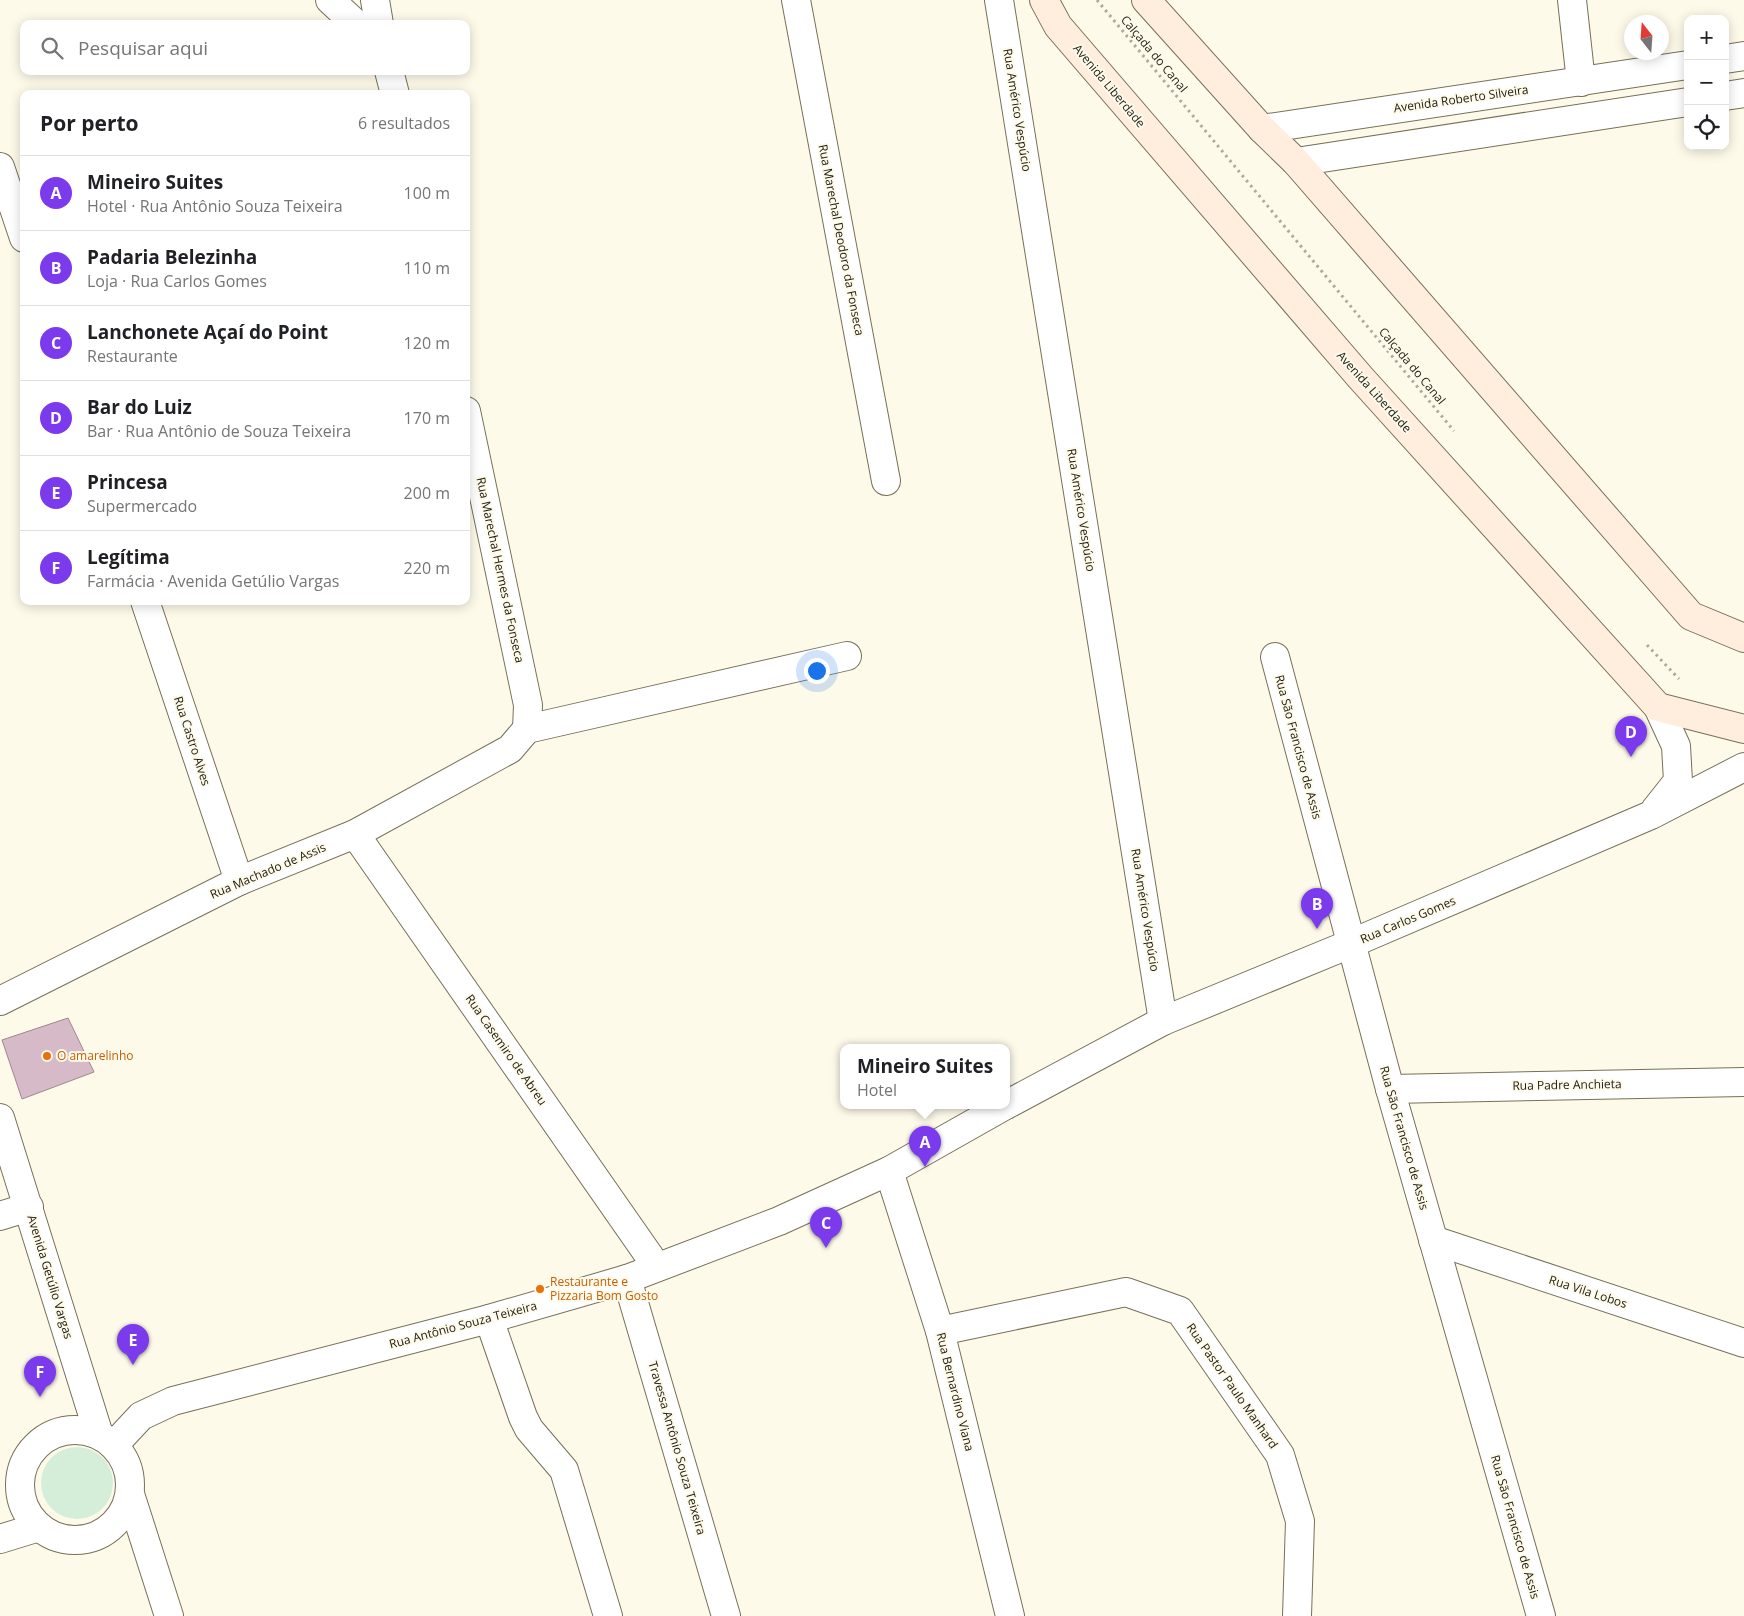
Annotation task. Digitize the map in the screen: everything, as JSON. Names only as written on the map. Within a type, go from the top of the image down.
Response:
[{"type":"main road","name":"Avenida Liberdade","points":[[1044,0],[1058,26],[1347,362],[1658,707]]},
{"type":"main road","points":[[1146,0],[1262,129],[1296,162],[1691,616],[1744,638]]},
{"type":"main road","points":[[1658,707],[1744,730]]},
{"type":"street","points":[[330,0],[352,20]]},
{"type":"street","points":[[375,0],[378,20]]},
{"type":"street","name":"Rua Marechal Deodoro da Fonseca","points":[[796,0],[886,481]]},
{"type":"street","name":"Rua Américo Vespúcio","points":[[1000,0],[1163,1021]]},
{"type":"street","points":[[1572,0],[1581,82]]},
{"type":"street","points":[[1729,58],[1744,56]]},
{"type":"street","name":"Avenida Roberto Silveira","points":[[1262,129],[1684,66]]},
{"type":"street","points":[[1296,162],[1677,104],[1660,69]]},
{"type":"street","points":[[390,75],[394,90]]},
{"type":"street","points":[[1729,95],[1744,93]]},
{"type":"street","points":[[0,167],[20,226]]},
{"type":"street","name":"Rua Marechal Hermes da Fonseca","points":[[470,430],[528,705],[527,729]]},
{"type":"street","name":"Rua Castro Alves","points":[[146,605],[239,881]]},
{"type":"street","points":[[527,729],[847,656]]},
{"type":"street","name":"Rua São Francisco de Assis","points":[[1275,657],[1350,944],[1432,1240],[1541,1616]]},
{"type":"street","points":[[1651,815],[1678,781],[1676,746],[1658,707]]},
{"type":"street","name":"Rua Machado de Assis","points":[[0,1001],[239,881],[355,834],[510,749],[527,729]]},
{"type":"street","name":"Rua Carlos Gomes","points":[[1163,1021],[1350,944],[1651,815],[1744,767]]},
{"type":"street","name":"Rua Casemiro de Abreu","points":[[355,834],[657,1267]]},
{"type":"street","name":"Rua Antônio Souza Teixeira","points":[[1010,1102],[1163,1021]]},
{"type":"street","name":"Rua Padre Anchieta","points":[[1390,1088],[1744,1082]]},
{"type":"street","name":"Rua Antônio Souza Teixeira","points":[[106,1440],[141,1416],[173,1402],[489,1318],[627,1279],[779,1221],[889,1170],[998,1109]]},
{"type":"street","name":"Avenida Getúlio Vargas","points":[[0,1118],[106,1440]]},
{"type":"street","name":"Rua Bernardino Viana","points":[[889,1170],[940,1331],[1010,1616]]},
{"type":"street","points":[[0,1216],[28,1207]]},
{"type":"street","name":"Rua Vila Lobos","points":[[1432,1240],[1744,1343]]},
{"type":"street","name":"Travessa Antônio Souza Teixeira","points":[[627,1279],[726,1616]]},
{"type":"street","name":"Rua Pastor Paulo Manhard","points":[[940,1331],[1126,1292],[1180,1311],[1280,1455],[1300,1521],[1297,1616]]},
{"type":"street","points":[[489,1318],[522,1417],[529,1429],[564,1470],[608,1616]]},
{"type":"street","points":[[130,1494],[122,1516],[105,1532],[82,1540],[59,1538],[39,1527],[28,1514],[21,1497],[20,1480],[25,1463],[34,1448],[48,1437],[64,1431],[82,1430],[106,1440],[125,1459],[130,1476],[130,1494],[169,1616]]},
{"type":"street","points":[[0,1539],[39,1527]]},
{"type":"path","name":"Calçada do Canal","points":[[1097,0],[1455,433]]},
{"type":"path","points":[[1646,645],[1680,681]]},
{"type":"green space","points":[[77,1447],[97,1453],[107,1463],[113,1483],[107,1503],[97,1513],[77,1519],[57,1513],[47,1503],[41,1483],[47,1463],[57,1453]]},
{"type":"building","name":"O amarelinho","points":[[68,1018],[94,1072],[22,1099],[2,1040]]},
{"type":"place","name":"Bar do Luiz","points":[[1631,757]]},
{"type":"place","name":"Padaria Belezinha","points":[[1317,929]]},
{"type":"place","name":"O amarelinho","points":[[47,1056]]},
{"type":"place","name":"Mineiro Suites","points":[[925,1167]]},
{"type":"place","name":"Lanchonete Açaí do Point","points":[[826,1248]]},
{"type":"place","name":"Restaurante e Pizzaria Bom Gosto","points":[[540,1289]]},
{"type":"place","name":"Princesa","points":[[133,1365]]},
{"type":"place","name":"Legítima","points":[[40,1397]]}]
